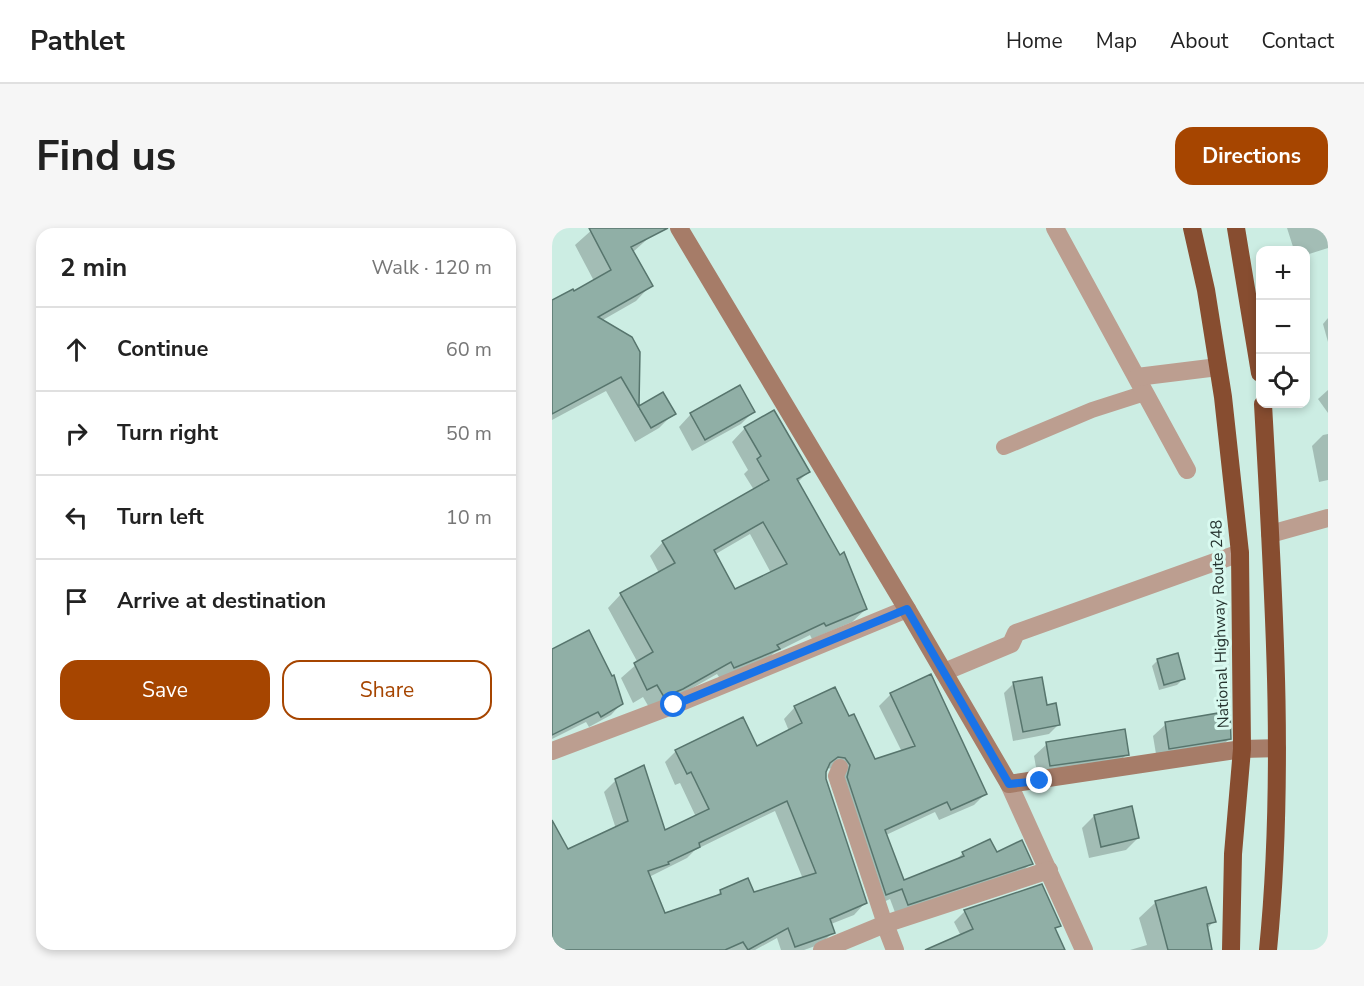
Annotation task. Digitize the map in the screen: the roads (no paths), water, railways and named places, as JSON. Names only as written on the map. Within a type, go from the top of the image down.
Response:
[{"type":"highway","name":"National Highway Route 248","points":[[1192,228],[1206,290],[1218,367],[1240,553],[1242,749],[1233,854],[1231,950]]},
{"type":"highway","points":[[1236,228],[1257,354]]},
{"type":"highway","points":[[1263,408],[1277,748],[1272,908],[1268,950]]},
{"type":"street","points":[[679,228],[1009,784],[1084,950]]},
{"type":"street","points":[[1054,228],[1187,470]]},
{"type":"street","points":[[1141,385],[1218,367]]},
{"type":"street","points":[[1270,534],[1328,518]]},
{"type":"street","points":[[944,672],[1011,644],[1016,633],[1240,553]]},
{"type":"street","points":[[552,751],[674,705],[907,609]]},
{"type":"street","points":[[1009,784],[1242,749],[1277,748]]},
{"type":"street","points":[[822,950],[885,924],[1049,870]]},
{"type":"street","points":[[885,924],[895,950]]},
{"type":"lane","points":[[1004,447],[1092,410],[1141,385]]},
{"type":"lane","points":[[840,766],[836,776],[885,924]]}]
